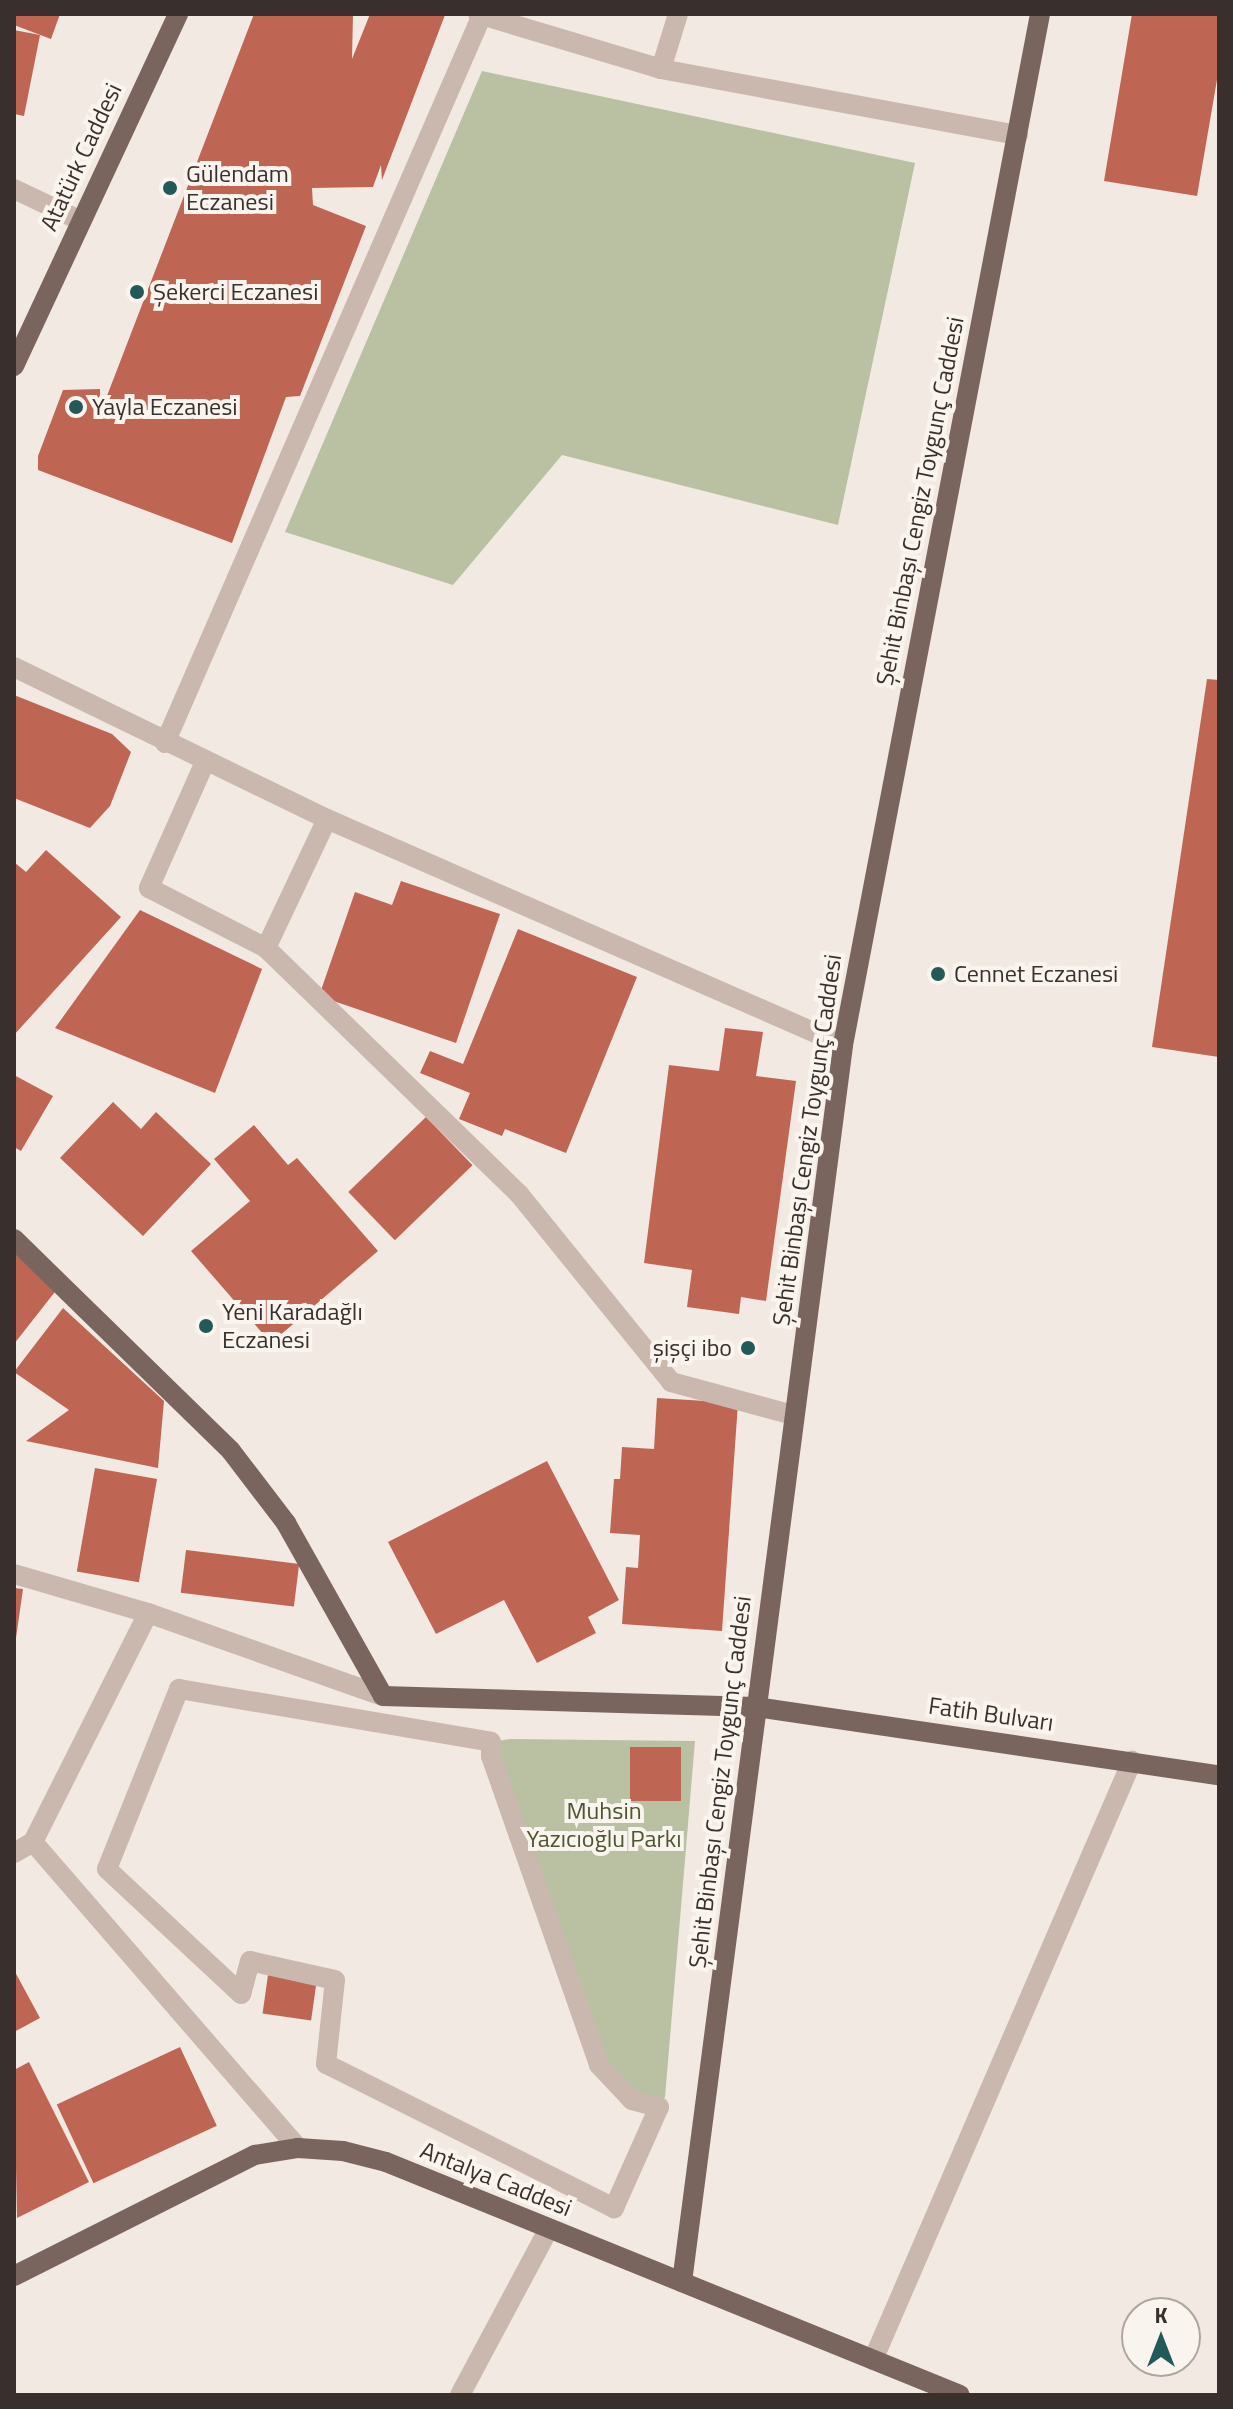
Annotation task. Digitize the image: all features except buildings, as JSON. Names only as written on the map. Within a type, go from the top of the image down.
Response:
[{"type":"main road","name":"Atatürk Caddesi","points":[[14,366],[79,220],[178,14]]},
{"type":"main road","name":"Şehit Binbaşı Cengiz Toygunç Caddesi","points":[[682,2282],[843,1045],[1040,14]]},
{"type":"main road","points":[[14,1239],[231,1451],[286,1523],[383,1696]]},
{"type":"main road","name":"Fatih Bulvarı","points":[[383,1696],[756,1707],[1219,1775]]},
{"type":"main road","name":"Antalya Caddesi","points":[[14,2276],[210,2175],[255,2155],[298,2148],[386,2162],[960,2395]]},
{"type":"street","points":[[661,69],[678,14]]},
{"type":"street","points":[[165,743],[480,15],[661,69],[1018,135]]},
{"type":"street","points":[[14,189],[79,220]]},
{"type":"street","points":[[14,667],[165,743],[327,819],[843,1045]]},
{"type":"street","points":[[205,762],[149,888],[266,948],[519,1194],[671,1382],[793,1415]]},
{"type":"street","points":[[266,948],[327,819]]},
{"type":"street","points":[[14,1574],[148,1613],[383,1696]]},
{"type":"street","points":[[14,1853],[33,1842],[148,1613]]},
{"type":"street","points":[[179,1689],[491,1742],[491,1756],[599,2065],[632,2100],[659,2107],[614,2208],[326,2064],[335,1980],[250,1961],[241,1994],[107,1869],[179,1689]]},
{"type":"street","points":[[873,2360],[1132,1761]]},
{"type":"street","points":[[33,1842],[298,2148]]},
{"type":"street","points":[[460,2395],[549,2228]]},
{"type":"green space","points":[[482,71],[915,163],[838,525],[562,455],[453,585],[285,532]]},
{"type":"green space","name":"Muhsin Yazıcıoğlu Parkı","points":[[510,1739],[695,1741],[665,2097],[659,2107],[610,2082],[491,1742]]},
{"type":"place","name":"Gülendam Eczanesi","points":[[170,188]]},
{"type":"place","name":"Şekerci Eczanesi","points":[[137,292]]},
{"type":"place","name":"Yayla Eczanesi","points":[[76,407]]},
{"type":"place","name":"Cennet Eczanesi","points":[[938,974]]},
{"type":"place","name":"Yeni Karadağlı Eczanesi","points":[[206,1326]]},
{"type":"place","name":"şişçi ibo","points":[[748,1348]]}]
